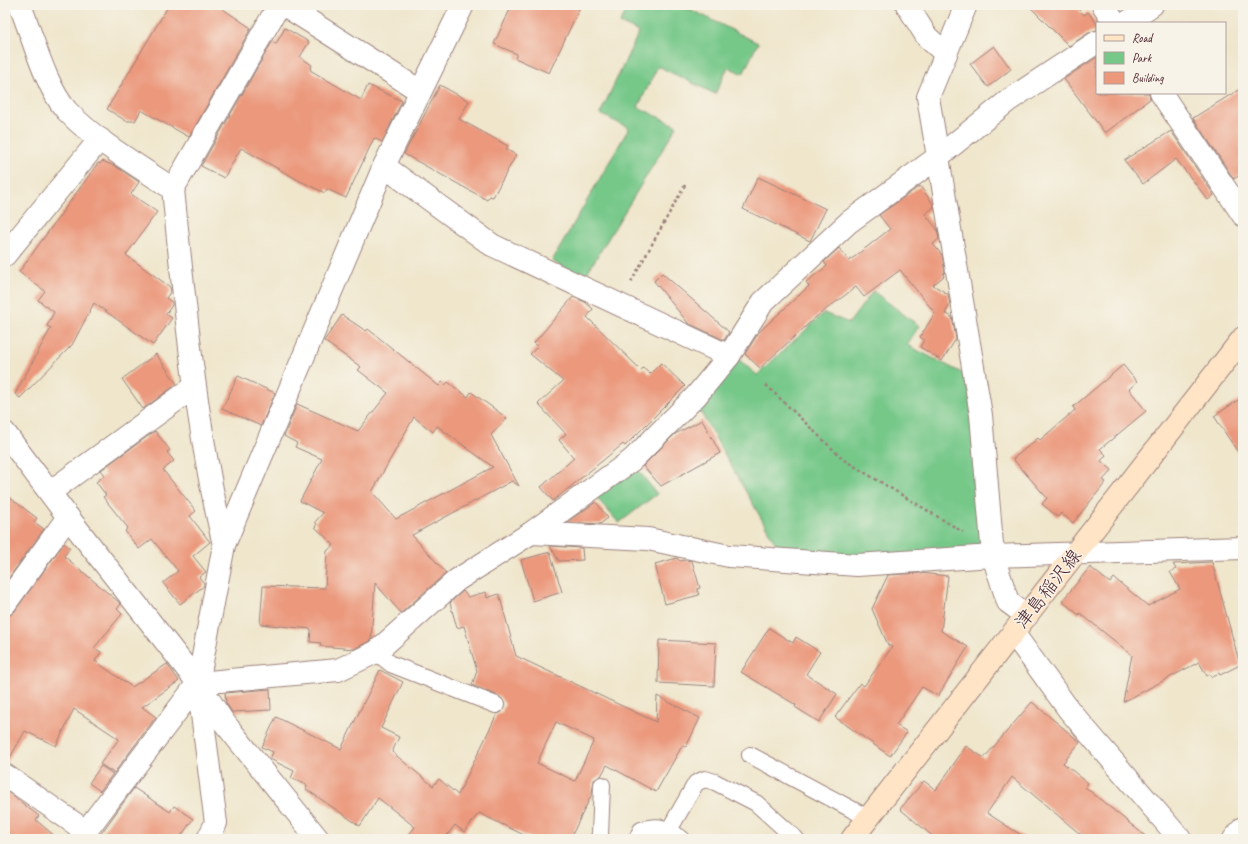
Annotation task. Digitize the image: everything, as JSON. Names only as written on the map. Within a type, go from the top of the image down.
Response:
[{"type":"main road","name":"津島稲沢線","points":[[852,839],[1014,634],[1075,553],[1243,338]]},
{"type":"street","points":[[20,5],[51,85],[67,110],[100,139],[172,189]]},
{"type":"street","points":[[224,545],[214,504],[194,387],[172,189],[279,5]]},
{"type":"street","points":[[284,5],[420,91]]},
{"type":"street","points":[[208,839],[216,823],[198,683],[224,545],[384,166],[462,5]]},
{"type":"street","points":[[907,5],[926,38],[946,54]]},
{"type":"street","points":[[966,5],[928,97],[981,415],[993,553],[1008,602],[1027,616]]},
{"type":"street","points":[[1103,5],[1114,22]]},
{"type":"street","points":[[1127,22],[1152,5]]},
{"type":"street","points":[[5,775],[84,835],[198,683],[338,670],[376,652],[457,580],[532,533],[632,460],[696,396],[729,356],[763,302],[849,222],[938,157],[1009,100],[1096,43]]},
{"type":"street","points":[[1162,94],[1243,215]]},
{"type":"street","points":[[5,254],[100,139]]},
{"type":"street","points":[[384,166],[492,245],[729,356]]},
{"type":"street","points":[[50,492],[194,387]]},
{"type":"street","points":[[5,433],[68,517],[198,683],[223,721],[318,839]]},
{"type":"street","points":[[5,604],[68,517]]},
{"type":"street","points":[[532,533],[648,539],[729,556],[858,565],[993,553],[1075,553],[1243,548]]},
{"type":"street","points":[[1014,634],[1069,710],[1180,839]]},
{"type":"street","points":[[1234,839],[1243,828]]},
{"type":"lane","points":[[376,652],[391,664],[496,705]]},
{"type":"lane","points":[[750,755],[868,818]]},
{"type":"lane","points":[[669,830],[696,783],[705,779],[715,782],[756,803],[793,838]]},
{"type":"lane","points":[[598,839],[600,835],[602,785]]},
{"type":"lane","points":[[637,839],[641,830],[652,826],[669,830],[682,839]]},
{"type":"path","points":[[618,304],[685,185]]},
{"type":"path","points":[[766,385],[844,460],[993,553]]},
{"type":"green space","points":[[629,5],[682,5],[758,43],[743,74],[728,67],[715,94],[658,66],[638,107],[677,126],[584,278],[552,261],[629,128],[600,114],[639,32],[620,23]]},
{"type":"green space","points":[[873,291],[919,326],[907,345],[968,376],[983,550],[849,560],[781,553],[697,406],[737,358],[757,375],[824,313],[849,323]]},
{"type":"green space","points":[[635,466],[657,494],[619,523],[595,496]]},
{"type":"building","points":[[169,5],[217,5],[251,28],[189,137],[141,110],[135,121],[126,121],[107,109]]},
{"type":"building","points":[[512,5],[581,5],[549,73],[515,58],[517,54],[494,44]]},
{"type":"building","points":[[1028,5],[1074,5],[1084,15],[1088,12],[1096,23],[1096,30],[1090,32],[1069,46]]},
{"type":"building","points":[[285,28],[309,42],[300,57],[312,65],[310,70],[361,100],[368,85],[402,101],[382,142],[374,138],[346,198],[327,189],[325,193],[300,181],[241,148],[224,178],[201,166],[272,42],[276,44]]},
{"type":"building","points":[[994,46],[1011,69],[988,87],[970,64]]},
{"type":"building","points":[[1096,58],[1096,94],[1149,94],[1150,99],[1105,133],[1064,79]]},
{"type":"building","points":[[440,85],[469,101],[459,119],[508,146],[506,149],[516,155],[493,197],[490,196],[487,200],[404,154]]},
{"type":"building","points":[[1243,87],[1243,173],[1234,179],[1193,118]]},
{"type":"building","points":[[1171,131],[1214,195],[1208,200],[1176,159],[1143,184],[1124,160]]},
{"type":"building","points":[[102,161],[115,166],[139,182],[131,194],[157,212],[126,255],[170,287],[171,291],[166,298],[172,302],[172,305],[166,314],[172,318],[153,345],[94,303],[72,345],[20,398],[15,394],[51,328],[47,326],[54,312],[38,300],[45,291],[19,272],[98,163],[100,164]]},
{"type":"building","points":[[758,177],[826,209],[810,241],[743,209]]},
{"type":"building","points":[[920,186],[934,207],[925,214],[937,229],[939,239],[933,244],[942,255],[945,272],[943,274],[944,276],[933,285],[948,294],[950,305],[945,313],[952,317],[956,339],[942,361],[920,347],[924,340],[920,337],[935,313],[900,270],[864,297],[856,287],[816,317],[760,368],[745,354],[759,332],[809,286],[806,282],[827,266],[824,262],[839,248],[849,261],[890,229],[879,215]]},
{"type":"building","points":[[662,273],[729,332],[724,340],[688,323],[654,281]]},
{"type":"building","points":[[573,297],[585,302],[593,309],[587,317],[641,370],[643,368],[650,374],[661,363],[685,386],[625,446],[623,444],[553,501],[541,487],[574,458],[559,440],[566,434],[538,404],[563,381],[530,354],[538,346],[534,343]]},
{"type":"building","points":[[342,315],[366,331],[368,329],[439,386],[442,382],[445,385],[448,382],[468,397],[471,392],[507,418],[491,435],[519,486],[512,481],[412,535],[446,573],[401,613],[375,583],[371,640],[354,649],[320,646],[321,643],[310,642],[311,629],[260,624],[263,586],[325,588],[327,551],[334,545],[315,527],[317,524],[315,522],[323,513],[300,501],[322,459],[295,447],[297,443],[284,436],[297,404],[358,431],[388,393],[358,370],[361,367],[324,341]],"holes":[[[414,417],[433,432],[437,426],[493,467],[396,519],[372,492]]]},
{"type":"building","points":[[156,354],[177,384],[143,409],[122,379]]},
{"type":"building","points":[[1123,365],[1137,382],[1129,389],[1146,411],[1100,449],[1106,455],[1101,461],[1112,470],[1103,480],[1106,482],[1073,523],[1061,513],[1058,517],[1042,504],[1047,498],[1013,459],[1038,438],[1040,440],[1075,410],[1073,407]]},
{"type":"building","points":[[238,376],[275,393],[261,426],[222,409]]},
{"type":"building","points":[[1243,397],[1243,460],[1214,416]]},
{"type":"building","points":[[702,420],[720,453],[661,486],[643,466],[675,434]]},
{"type":"building","points":[[155,431],[170,450],[167,452],[174,461],[163,470],[196,511],[190,516],[210,542],[193,556],[206,572],[199,577],[204,583],[204,586],[180,604],[163,583],[178,571],[152,539],[139,549],[125,531],[128,528],[103,497],[106,495],[96,482],[105,475],[101,470]]},
{"type":"building","points":[[5,494],[37,518],[34,522],[44,529],[5,583]]},
{"type":"building","points":[[596,502],[608,518],[600,524],[567,522]]},
{"type":"building","points":[[64,543],[70,548],[64,556],[121,604],[117,609],[122,614],[94,648],[101,652],[95,661],[132,687],[167,664],[179,681],[142,707],[156,717],[114,773],[100,764],[119,739],[74,709],[56,746],[25,731],[7,763],[5,763],[5,616],[10,615],[15,611]]},
{"type":"building","points":[[550,546],[582,548],[583,560],[559,561]]},
{"type":"building","points":[[550,552],[562,592],[533,601],[521,560]]},
{"type":"building","points":[[677,558],[680,561],[692,561],[700,588],[697,589],[699,595],[665,604],[655,564]]},
{"type":"building","points":[[1212,562],[1240,665],[1220,675],[1219,673],[1211,677],[1210,674],[1207,676],[1199,662],[1123,702],[1132,655],[1080,613],[1079,615],[1062,601],[1090,567],[1110,583],[1114,578],[1148,606],[1180,589],[1170,572],[1176,569],[1173,564]]},
{"type":"building","points":[[920,573],[948,576],[941,631],[968,647],[938,696],[922,687],[896,725],[907,732],[890,756],[835,717],[860,683],[864,686],[892,647],[888,645],[872,609],[888,575]]},
{"type":"building","points":[[463,591],[468,597],[486,592],[487,598],[499,594],[516,656],[656,722],[657,696],[700,718],[686,747],[682,746],[656,792],[607,765],[601,776],[594,780],[592,794],[570,839],[532,839],[479,813],[464,832],[455,825],[444,839],[405,839],[415,827],[378,798],[360,826],[306,789],[307,785],[291,778],[294,771],[270,759],[273,752],[262,747],[276,717],[341,749],[380,670],[403,682],[381,728],[399,737],[392,752],[433,786],[439,779],[458,795],[497,714],[502,712],[505,704],[499,696],[472,685],[477,671],[464,626],[457,628],[450,603]],"holes":[[[556,722],[594,740],[575,781],[537,763]]]},
{"type":"building","points":[[769,628],[793,643],[796,637],[820,652],[806,674],[837,694],[819,722],[795,707],[796,705],[741,672]]},
{"type":"building","points":[[659,640],[716,643],[714,686],[658,683]]},
{"type":"building","points":[[270,689],[271,710],[232,712],[226,703],[225,693]]},
{"type":"building","points":[[1032,702],[1080,742],[1063,763],[1088,783],[1085,787],[1149,839],[1086,839],[1012,777],[987,813],[1027,839],[936,839],[900,809],[924,781],[936,790],[966,746],[984,758]]},
{"type":"building","points":[[101,766],[113,774],[100,791],[89,783]]},
{"type":"building","points":[[134,788],[170,812],[174,806],[193,819],[179,839],[97,839]]},
{"type":"building","points":[[5,790],[39,816],[36,820],[58,839],[5,839]]}]
